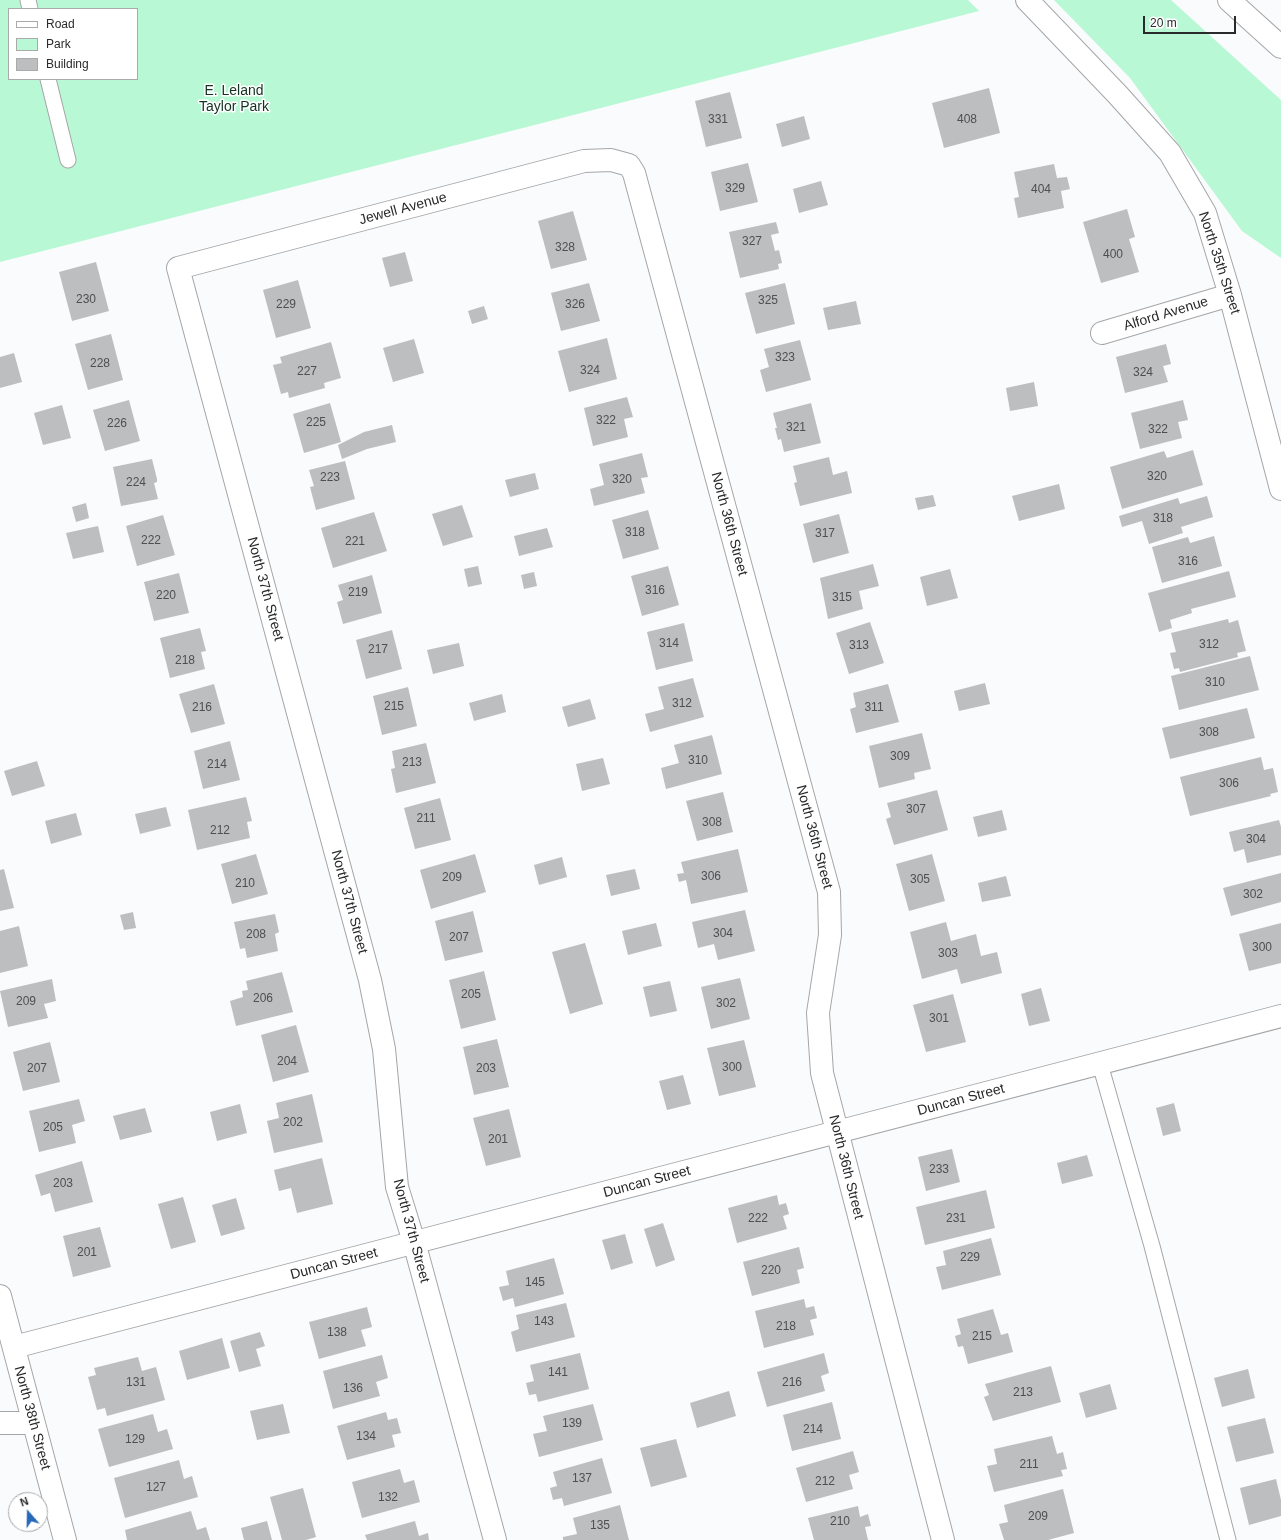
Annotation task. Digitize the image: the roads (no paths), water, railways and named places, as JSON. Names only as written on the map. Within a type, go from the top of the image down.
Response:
[{"type":"main road","name":"North 35th Street","points":[[1027,0],[1118,95],[1170,153],[1205,213],[1230,295],[1281,489]]},
{"type":"main road","points":[[1229,0],[1281,47]]},
{"type":"main road","name":"Jewell Avenue","points":[[178,268],[584,161],[610,160],[629,165]]},
{"type":"main road","name":"North 36th Street","points":[[629,165],[634,173],[829,892],[830,935],[818,1013],[822,1073],[943,1540]]},
{"type":"main road","name":"North 37th Street","points":[[178,268],[370,980],[384,1049],[397,1187],[414,1242],[495,1540]]},
{"type":"main road","name":"Alford Avenue","points":[[1102,333],[1230,295]]},
{"type":"main road","name":"Duncan Street","points":[[14,1348],[1281,1016]]},
{"type":"main road","name":"North 38th Street","points":[[0,1296],[64,1540]]},
{"type":"main road","points":[[0,1423],[33,1423]]},
{"type":"lane","points":[[48,80],[68,160]]},
{"type":"lane","points":[[1100,1064],[1152,1246],[1228,1540]]},
{"type":"park label","name":"E. Leland Taylor Park","points":[[234,100]]}]
